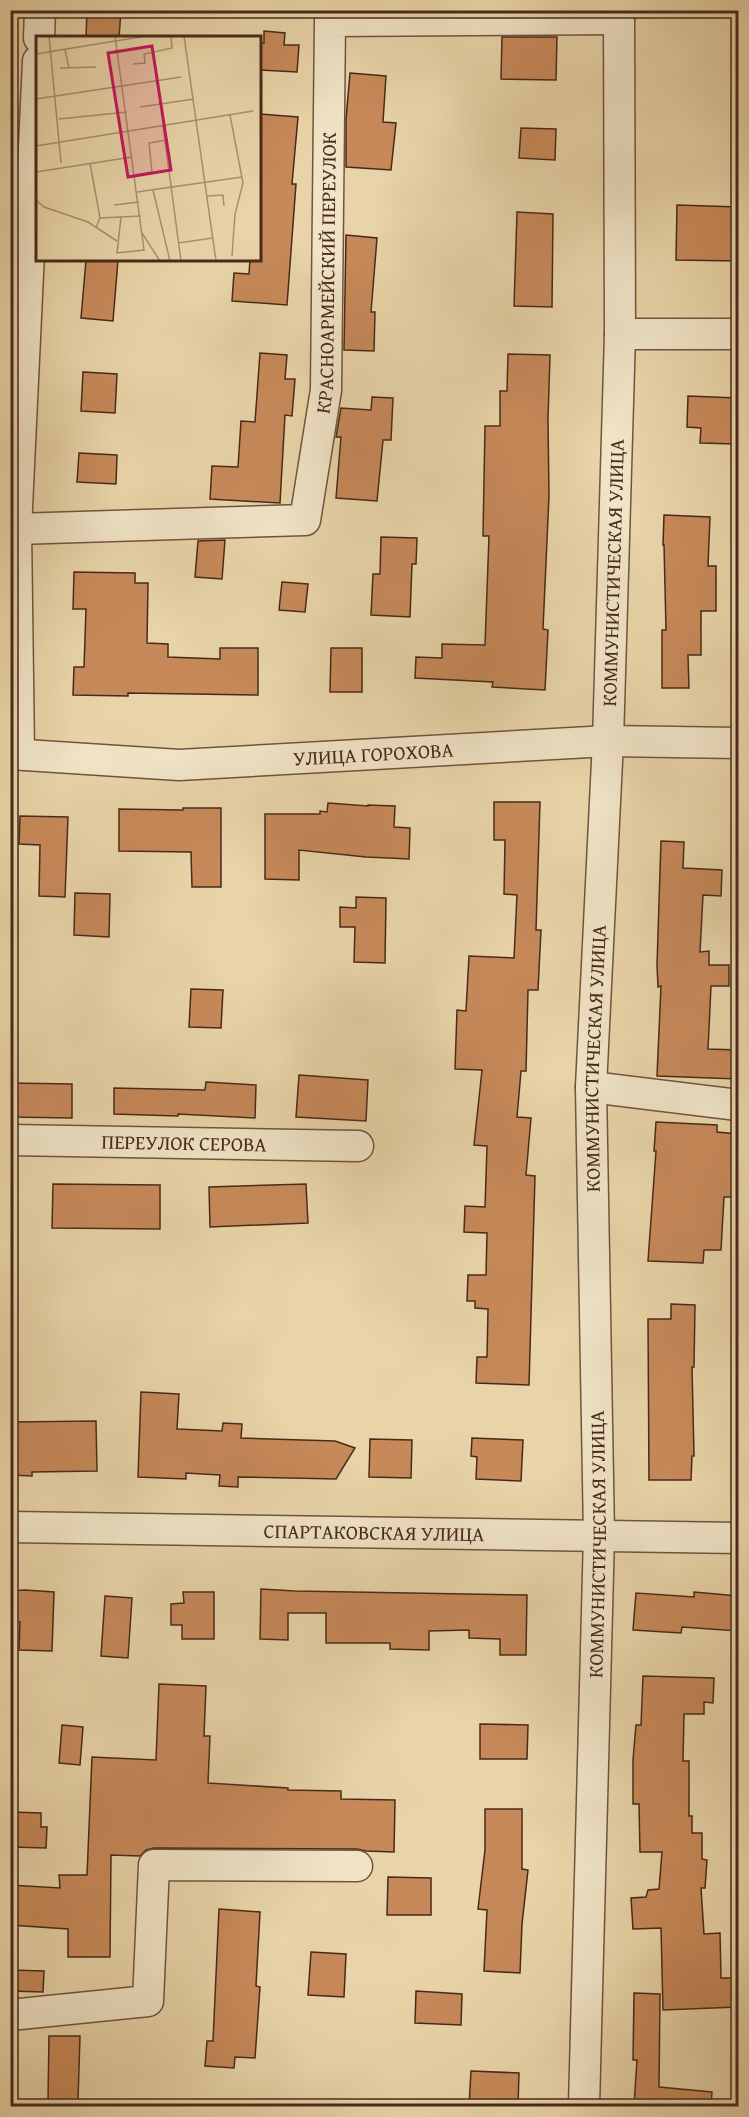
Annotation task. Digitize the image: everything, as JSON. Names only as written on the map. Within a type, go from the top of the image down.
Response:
[{"type":"street","points":[[39,36],[40,10]]},
{"type":"street","name":"КОММУНИСТИЧЕСКАЯ УЛИЦА","points":[[584,2106],[599,1535],[591,1086],[608,741],[620,334],[619,15]]},
{"type":"street","name":"КРАСНОАРМЕЙСКИЙ ПЕРЕУЛОК","points":[[16,530],[305,520],[327,390],[330,21],[619,15]]},
{"type":"street","points":[[15,754],[16,530],[36,104]]},
{"type":"street","points":[[620,334],[738,334]]},
{"type":"street","name":"УЛИЦА ГОРОХОВА","points":[[15,754],[179,765],[608,741],[738,743]]},
{"type":"street","points":[[591,1086],[738,1106]]},
{"type":"street","name":"ПЕРЕУЛОК СЕРОВА","points":[[10,1140],[358,1146]]},
{"type":"street","name":"СПАРТАКОВСКАЯ УЛИЦА","points":[[10,1527],[738,1538]]},
{"type":"street","points":[[10,2015],[148,2001],[154,1865],[357,1866]]},
{"type":"building","points":[[87,10],[121,10],[119,36],[86,36]]},
{"type":"building","points":[[264,31],[285,33],[284,45],[299,45],[297,72],[261,70],[261,43],[264,43]]},
{"type":"building","points":[[502,37],[557,37],[556,80],[501,79]]},
{"type":"building","points":[[350,73],[386,76],[383,122],[396,123],[391,170],[346,167],[346,119]]},
{"type":"building","points":[[261,114],[298,117],[292,184],[296,184],[287,305],[232,301],[234,273],[249,274],[250,261],[261,261]]},
{"type":"building","points":[[521,128],[556,129],[555,160],[519,158]]},
{"type":"building","points":[[677,205],[738,207],[738,261],[676,260]]},
{"type":"building","points":[[517,212],[553,214],[552,307],[514,306]]},
{"type":"building","points":[[346,235],[377,238],[371,312],[375,312],[374,351],[344,350]]},
{"type":"building","points":[[86,261],[118,261],[113,321],[81,318]]},
{"type":"building","points":[[260,353],[287,355],[285,379],[295,379],[292,416],[285,415],[280,503],[210,499],[212,466],[238,467],[241,421],[255,422]]},
{"type":"building","points":[[508,354],[550,355],[549,496],[543,629],[548,630],[545,690],[492,687],[493,682],[415,678],[416,657],[442,658],[442,644],[485,645],[489,536],[483,536],[485,426],[500,426],[500,391],[507,391]]},
{"type":"building","points":[[83,372],[117,374],[115,413],[81,411]]},
{"type":"building","points":[[688,396],[737,398],[736,444],[700,443],[701,428],[687,427]]},
{"type":"building","points":[[372,397],[393,398],[391,440],[383,440],[377,501],[336,498],[341,437],[336,437],[341,408],[371,410]]},
{"type":"building","points":[[79,453],[117,455],[116,484],[77,482]]},
{"type":"building","points":[[664,515],[710,517],[708,566],[716,566],[716,611],[701,611],[701,655],[688,655],[689,688],[662,688],[662,630],[666,630]]},
{"type":"building","points":[[381,537],[417,538],[416,564],[412,564],[410,617],[371,615],[373,574],[380,574]]},
{"type":"building","points":[[225,540],[222,579],[195,577],[198,541]]},
{"type":"building","points":[[74,572],[135,573],[135,583],[148,583],[147,643],[168,644],[168,657],[220,659],[220,648],[258,648],[258,695],[128,693],[128,696],[73,695],[74,667],[84,667],[86,609],[73,609]]},
{"type":"building","points":[[282,582],[308,584],[305,612],[279,610]]},
{"type":"building","points":[[331,648],[362,648],[362,692],[330,692]]},
{"type":"building","points":[[494,802],[540,802],[536,930],[541,930],[538,990],[528,990],[526,1071],[521,1071],[517,1117],[531,1118],[526,1175],[535,1176],[529,1385],[476,1383],[477,1357],[487,1357],[488,1309],[475,1308],[475,1301],[467,1301],[468,1275],[486,1275],[487,1233],[464,1232],[465,1206],[485,1207],[487,1146],[474,1145],[482,1070],[455,1069],[457,1010],[466,1011],[469,956],[514,958],[517,895],[504,894],[505,840],[494,840]]},
{"type":"building","points":[[328,803],[395,806],[394,827],[410,828],[409,859],[299,850],[299,880],[265,879],[265,814],[320,814],[320,811],[327,812]]},
{"type":"building","points":[[183,808],[221,808],[221,887],[192,887],[191,852],[119,851],[119,809],[183,810]]},
{"type":"building","points":[[20,816],[68,817],[65,897],[39,896],[40,845],[19,844]]},
{"type":"building","points":[[661,841],[684,842],[683,868],[722,870],[721,896],[703,895],[700,952],[709,951],[709,965],[729,965],[729,986],[711,986],[708,1049],[738,1050],[738,1079],[657,1076],[661,986],[658,987],[657,965]]},
{"type":"building","points":[[75,893],[110,894],[109,937],[74,935]]},
{"type":"building","points":[[356,897],[386,898],[385,963],[354,962],[355,927],[340,927],[340,907],[356,908]]},
{"type":"building","points":[[191,989],[223,990],[221,1028],[189,1027]]},
{"type":"building","points":[[299,1075],[368,1080],[366,1121],[296,1117]]},
{"type":"building","points":[[206,1082],[256,1085],[255,1118],[178,1114],[178,1116],[114,1114],[114,1088],[205,1090]]},
{"type":"building","points":[[10,1083],[72,1084],[72,1118],[10,1117]]},
{"type":"building","points":[[656,1122],[717,1125],[717,1132],[738,1134],[738,1197],[724,1197],[721,1250],[704,1250],[703,1263],[648,1261]]},
{"type":"building","points":[[53,1184],[160,1185],[160,1229],[52,1228]]},
{"type":"building","points":[[306,1184],[308,1223],[210,1227],[209,1187]]},
{"type":"building","points":[[671,1304],[695,1305],[694,1367],[692,1367],[694,1456],[692,1456],[691,1480],[649,1480],[648,1319],[671,1319]]},
{"type":"building","points":[[141,1392],[179,1394],[177,1429],[222,1431],[223,1423],[242,1424],[241,1438],[335,1441],[355,1448],[336,1479],[238,1477],[238,1487],[219,1486],[220,1475],[186,1473],[186,1479],[138,1477]]},
{"type":"building","points":[[96,1421],[97,1471],[32,1472],[32,1476],[10,1475],[10,1422]]},
{"type":"building","points":[[472,1438],[523,1440],[521,1481],[476,1479],[477,1457],[471,1456]]},
{"type":"building","points":[[370,1439],[412,1440],[411,1478],[369,1477]]},
{"type":"building","points":[[261,1589],[527,1595],[526,1655],[500,1655],[500,1639],[469,1638],[469,1630],[429,1631],[429,1650],[390,1649],[390,1643],[326,1643],[326,1613],[288,1613],[288,1640],[260,1639]]},
{"type":"building","points":[[10,1591],[54,1592],[52,1651],[19,1650],[20,1622],[10,1622]]},
{"type":"building","points":[[183,1592],[214,1592],[214,1639],[182,1639],[182,1625],[171,1625],[171,1604],[184,1603]]},
{"type":"building","points":[[694,1592],[738,1596],[738,1631],[682,1627],[681,1633],[633,1630],[636,1593],[694,1597]]},
{"type":"building","points":[[105,1596],[132,1598],[128,1658],[101,1656]]},
{"type":"building","points":[[643,1676],[714,1678],[713,1703],[704,1702],[704,1714],[684,1714],[683,1761],[689,1761],[689,1816],[692,1816],[692,1833],[702,1833],[702,1859],[707,1860],[705,1888],[701,1888],[704,1934],[720,1933],[721,1978],[738,1978],[738,2007],[663,2010],[661,1928],[633,1929],[631,1898],[646,1897],[648,1890],[659,1889],[662,1852],[640,1852],[639,1804],[633,1804],[633,1760],[636,1725],[641,1725]]},
{"type":"building","points":[[159,1684],[206,1686],[204,1736],[210,1736],[208,1783],[288,1788],[288,1790],[341,1791],[341,1799],[395,1800],[394,1852],[357,1849],[154,1848],[146,1850],[140,1856],[111,1855],[110,1957],[68,1957],[68,1929],[10,1925],[10,1885],[60,1888],[59,1875],[87,1875],[92,1757],[156,1760]]},
{"type":"building","points":[[480,1724],[528,1725],[527,1759],[480,1759]]},
{"type":"building","points":[[62,1725],[83,1727],[80,1765],[59,1763]]},
{"type":"building","points":[[485,1809],[522,1809],[522,1869],[528,1870],[522,1924],[520,1973],[484,1971],[487,1910],[478,1909],[485,1850]]},
{"type":"building","points":[[10,1812],[41,1813],[41,1827],[47,1827],[46,1848],[10,1847]]},
{"type":"building","points":[[388,1877],[431,1878],[431,1915],[387,1915]]},
{"type":"building","points":[[219,1909],[260,1912],[256,1986],[260,1987],[255,2058],[235,2057],[234,2068],[205,2066],[207,2041],[213,2041]]},
{"type":"building","points":[[311,1952],[346,1954],[344,1997],[308,1995]]},
{"type":"building","points":[[10,1970],[44,1971],[43,1992],[10,1991]]},
{"type":"building","points":[[416,1991],[462,1994],[461,2025],[415,2023]]},
{"type":"building","points":[[634,1993],[660,1994],[659,2087],[712,2092],[711,2106],[634,2106],[637,2060],[633,2060]]},
{"type":"building","points":[[49,2036],[80,2036],[78,2100],[48,2100]]},
{"type":"building","points":[[471,2071],[519,2073],[518,2106],[469,2106]]}]
